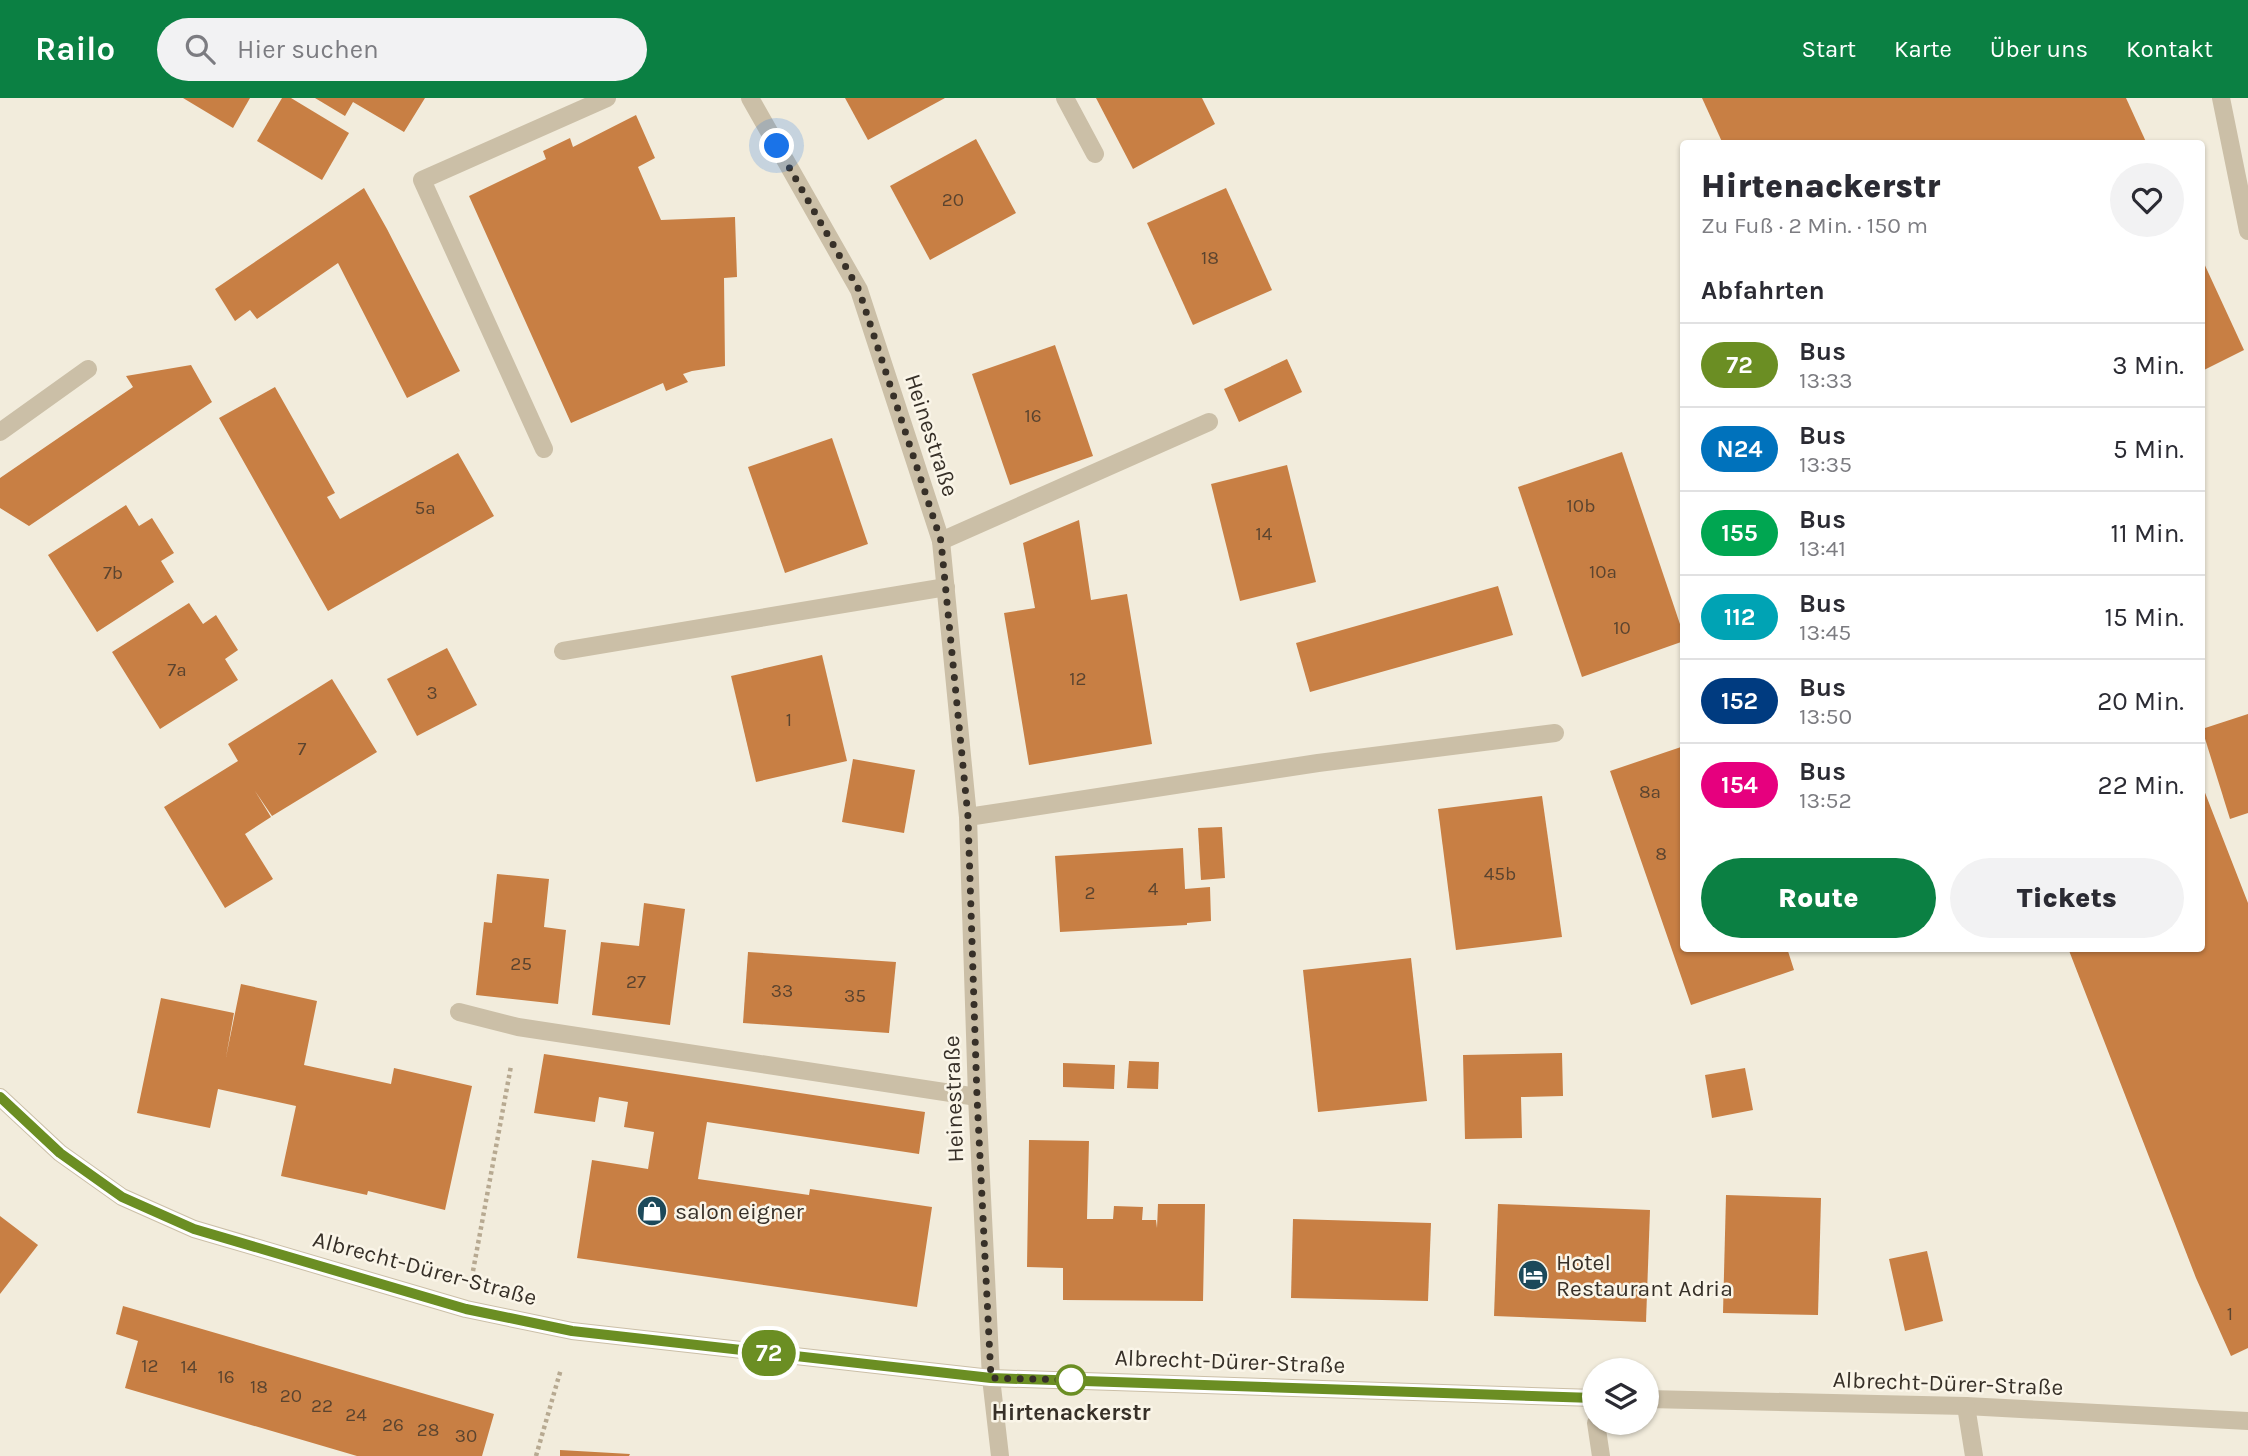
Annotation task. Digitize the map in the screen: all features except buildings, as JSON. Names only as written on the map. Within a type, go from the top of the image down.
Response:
[{"type":"street","points":[[544,450],[422,180],[607,98]]},
{"type":"street","name":"Heinestraße","points":[[750,98],[859,290],[941,541],[968,817],[977,1097],[991,1378],[1000,1456]]},
{"type":"street","points":[[1065,98],[1095,154]]},
{"type":"street","points":[[2221,98],[2248,231]]},
{"type":"street","points":[[0,432],[88,369]]},
{"type":"street","points":[[941,541],[1209,422]]},
{"type":"street","points":[[563,651],[946,587]]},
{"type":"street","points":[[968,817],[1318,763],[1555,733]]},
{"type":"street","points":[[459,1012],[518,1027],[977,1097]]},
{"type":"street","name":"Albrecht-Dürer-Straße","points":[[0,1097],[60,1153],[122,1197],[194,1229],[466,1309],[572,1331],[991,1378],[1582,1402]]},
{"type":"street","name":"Albrecht-Dürer-Straße","points":[[1659,1399],[1966,1406],[2248,1421]]},
{"type":"street","points":[[1966,1406],[1974,1456]]},
{"type":"street","points":[[1598,1435],[1601,1456]]},
{"type":"path","points":[[466,1309],[518,1027]]},
{"type":"path","points":[[536,1456],[572,1331]]},
{"type":"bus line","name":"72","points":[[0,1097],[60,1153],[122,1197],[194,1229],[466,1309],[572,1331],[991,1378],[1582,1398]]},
{"type":"place","name":"salon eigner","points":[[652,1211]]},
{"type":"place","name":"Hotel Restaurant Adria","points":[[1533,1275]]},
{"type":"place","name":"Hirtenackerstr","points":[[1071,1380]]},
{"type":"route","points":[[777,146],[859,290],[941,541],[968,817],[977,1097],[991,1378],[1071,1380]]}]
